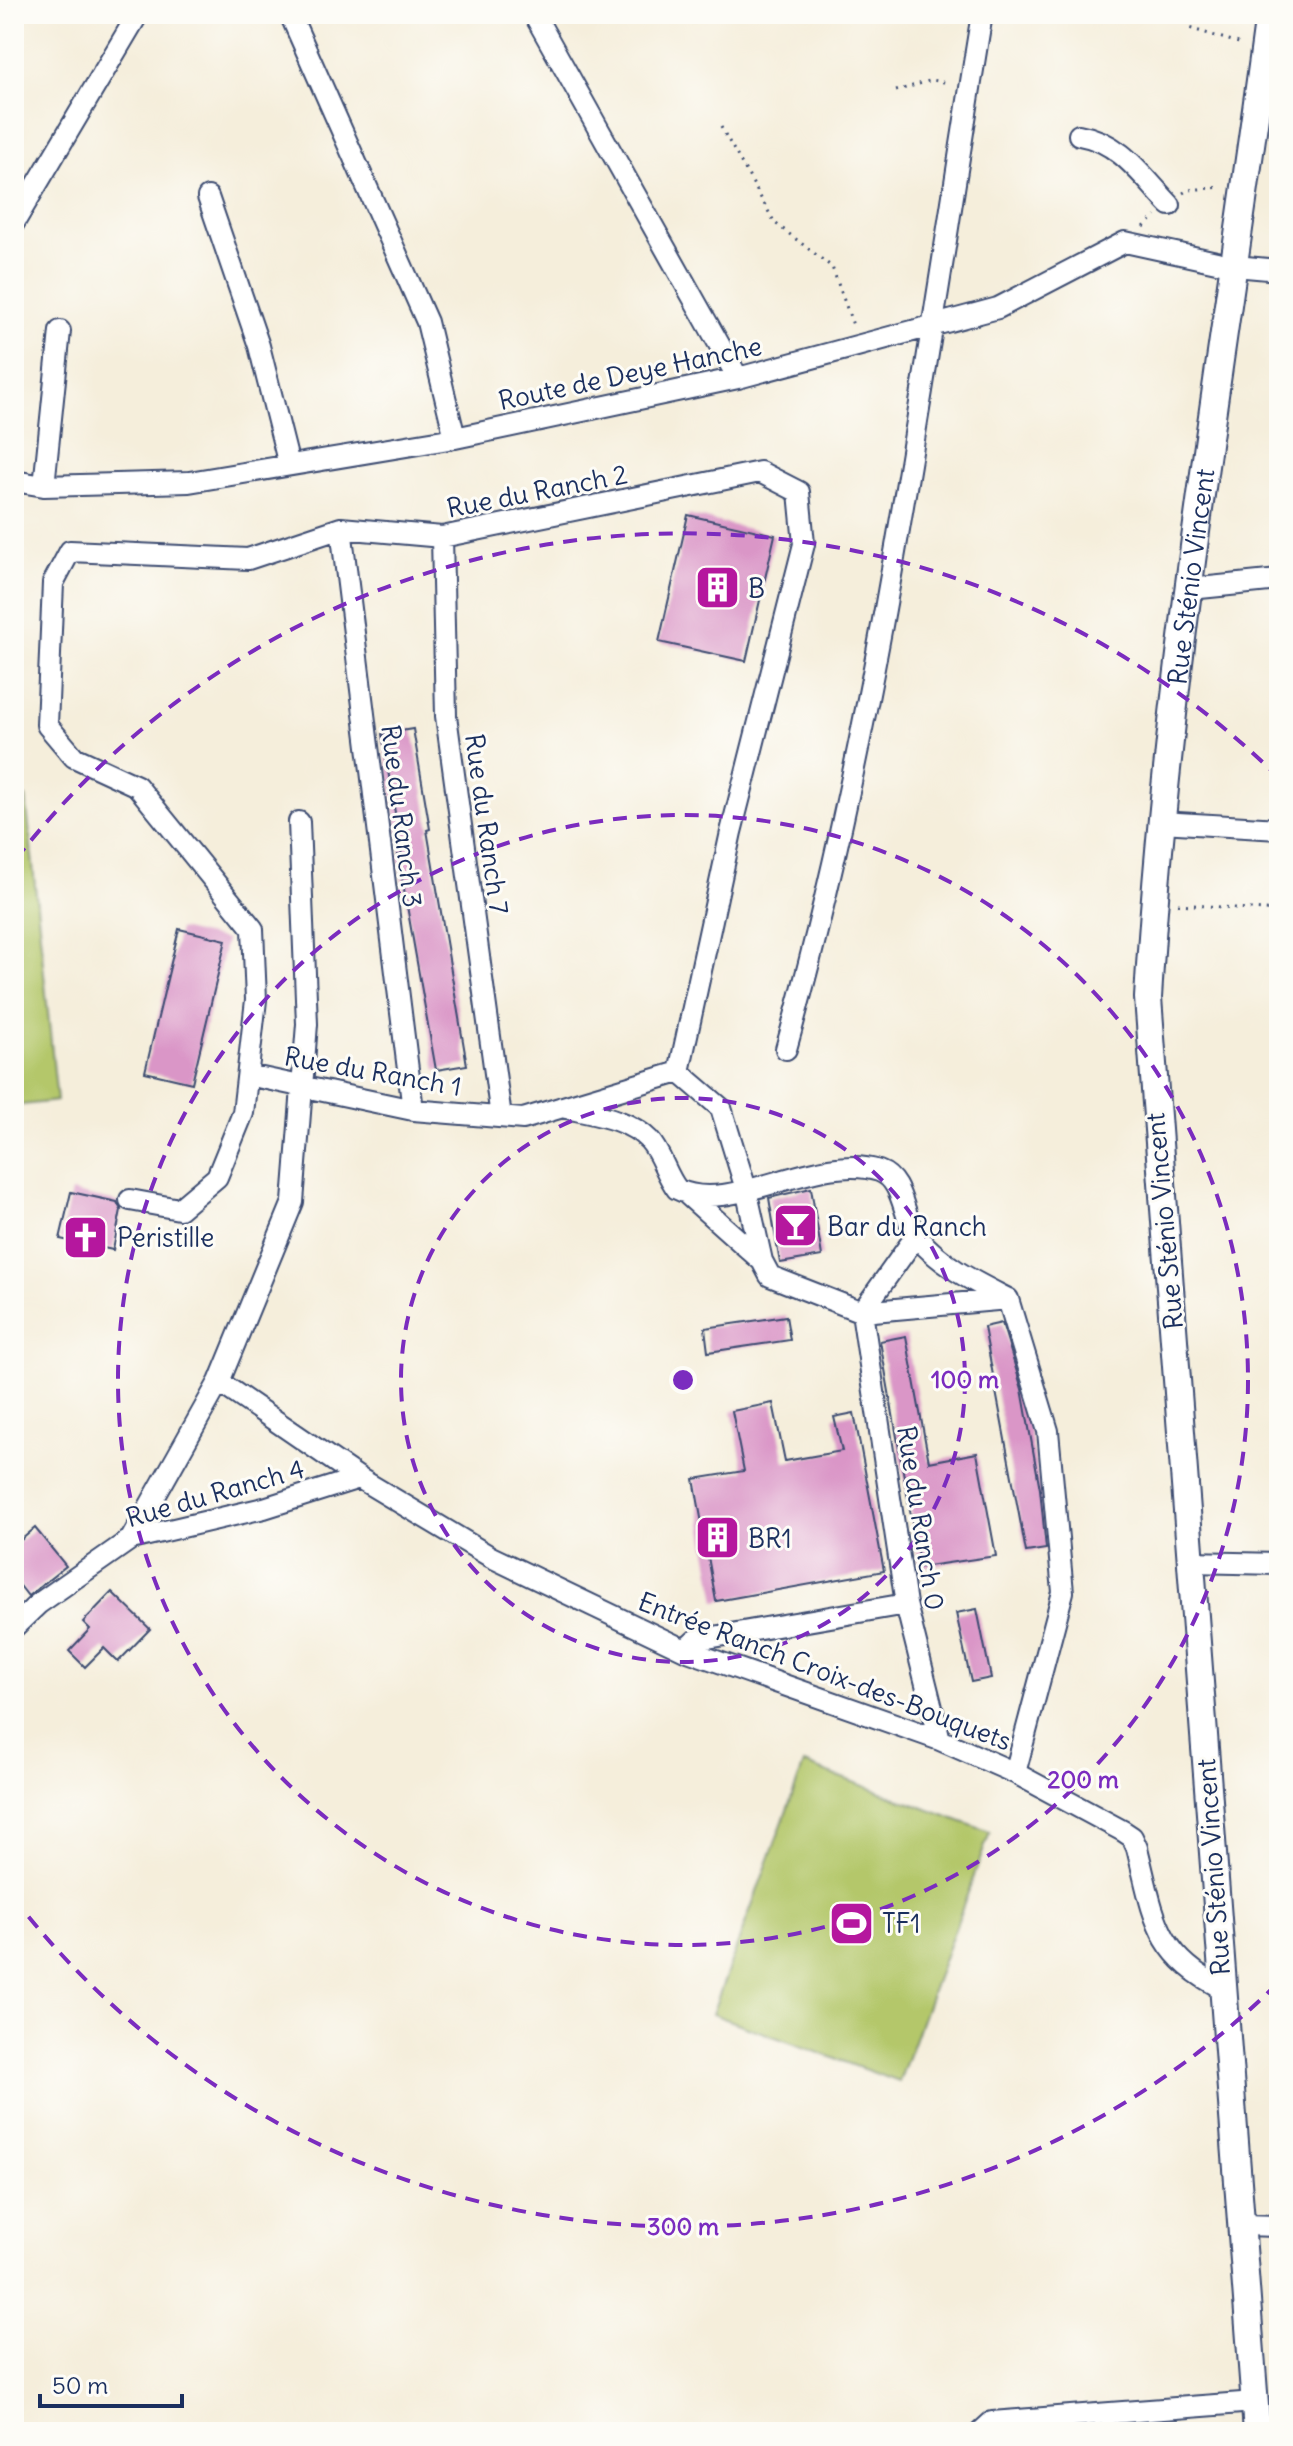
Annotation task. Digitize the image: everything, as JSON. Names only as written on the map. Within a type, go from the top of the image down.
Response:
[{"type":"main road","name":"Rue Sténio Vincent","points":[[1257,2432],[1149,1013],[1161,822],[1269,14]]},
{"type":"street","points":[[14,223],[138,14]]},
{"type":"street","points":[[290,14],[427,322],[455,438]]},
{"type":"street","points":[[534,14],[738,378]]},
{"type":"street","points":[[786,1049],[828,895],[877,649],[982,14]]},
{"type":"street","points":[[1079,135],[1100,138],[1118,149],[1170,205]]},
{"type":"street","points":[[208,197],[259,346],[289,465]]},
{"type":"street","name":"Route de Deye Hanche","points":[[14,481],[44,486],[189,482],[455,438],[738,378],[930,329],[998,308],[1125,242],[1235,266],[1279,270]]},
{"type":"street","points":[[44,486],[60,331]]},
{"type":"street","name":"Rue du Ranch 2","points":[[248,1075],[256,1000],[253,929],[137,786],[74,757],[47,725],[53,583],[70,551],[248,559],[341,528],[442,537],[760,472],[799,492],[804,544],[731,832],[679,1072]]},
{"type":"street","name":"Rue du Ranch 3","points":[[341,528],[413,1110]]},
{"type":"street","name":"Rue du Ranch 7","points":[[442,537],[446,716],[501,1117]]},
{"type":"street","points":[[1190,589],[1279,580]]},
{"type":"street","points":[[131,1539],[219,1382],[293,1202],[307,1024],[299,822]]},
{"type":"street","points":[[1161,822],[1279,829]]},
{"type":"street","points":[[679,1072],[721,1108],[746,1189],[762,1261],[770,1276],[862,1312],[1008,1299]]},
{"type":"street","name":"Rue du Ranch 1","points":[[248,1075],[413,1110],[523,1119],[679,1072]]},
{"type":"street","points":[[130,1200],[179,1209],[217,1177],[243,1113],[248,1075]]},
{"type":"street","points":[[562,1107],[617,1121],[642,1135],[649,1141],[677,1189],[688,1195],[762,1261]]},
{"type":"street","points":[[688,1195],[699,1198],[834,1169],[861,1167],[883,1172],[894,1182],[916,1236],[952,1270],[1008,1299],[1048,1431],[1063,1592],[1015,1773]]},
{"type":"street","points":[[862,1312],[916,1236]]},
{"type":"street","name":"Rue du Ranch 0","points":[[862,1312],[906,1604],[940,1740]]},
{"type":"street","name":"Entrée Ranch Croix-des-Bouquets","points":[[219,1382],[359,1478],[491,1557],[685,1650],[940,1740],[1015,1773],[1132,1837],[1155,1919],[1168,1946],[1184,1966],[1222,1988]]},
{"type":"street","name":"Rue du Ranch 4","points":[[14,1627],[38,1604],[131,1539],[264,1508],[359,1478]]},
{"type":"street","points":[[1190,1562],[1279,1564]]},
{"type":"street","points":[[685,1650],[696,1640],[906,1604]]},
{"type":"street","points":[[1242,2225],[1279,2226]]},
{"type":"street","points":[[981,2432],[992,2422],[1255,2402]]},
{"type":"path","points":[[1185,14],[1189,28],[1265,51]]},
{"type":"path","points":[[896,91],[932,80],[970,86]]},
{"type":"path","points":[[721,127],[775,223],[832,267],[861,346]]},
{"type":"path","points":[[1154,902],[1279,911]]},
{"type":"green space","points":[[26,797],[57,1101],[14,1106],[14,798]]},
{"type":"green space","name":"TF1","points":[[804,1764],[990,1832],[899,2082],[712,2014]]},
{"type":"building","name":"B","points":[[688,515],[775,535],[746,661],[659,642]]},
{"type":"building","points":[[413,729],[467,1065],[436,1070],[398,855],[402,855],[382,734]]},
{"type":"building","points":[[179,929],[226,940],[192,1083],[145,1072]]},
{"type":"building","name":"Bar du Ranch","points":[[811,1188],[822,1256],[780,1263],[769,1198]]},
{"type":"building","points":[[71,1192],[117,1202],[121,1210],[113,1250],[60,1239]]},
{"type":"building","points":[[786,1316],[790,1340],[708,1352],[705,1328]]},
{"type":"building","points":[[1002,1323],[1022,1389],[1040,1489],[1046,1549],[1026,1552],[984,1327]]},
{"type":"building","points":[[906,1336],[929,1462],[977,1453],[996,1556],[920,1567],[880,1341]]},
{"type":"building","points":[[773,1403],[785,1461],[842,1451],[834,1417],[854,1413],[884,1571],[716,1601],[694,1479],[744,1471],[732,1411]]},
{"type":"building","points":[[35,1528],[66,1566],[28,1596],[14,1578],[14,1546]]},
{"type":"building","points":[[112,1592],[150,1629],[118,1662],[104,1648],[85,1667],[69,1651],[90,1629],[83,1622]]},
{"type":"building","points":[[977,1609],[991,1678],[971,1682],[956,1613]]},
{"type":"place","name":"B","points":[[717,588]]},
{"type":"place","name":"Bar du Ranch","points":[[796,1226]]},
{"type":"place","name":"Peristille","points":[[86,1237]]},
{"type":"place","name":"BR1","points":[[717,1538]]},
{"type":"place","name":"TF1","points":[[851,1923]]}]
